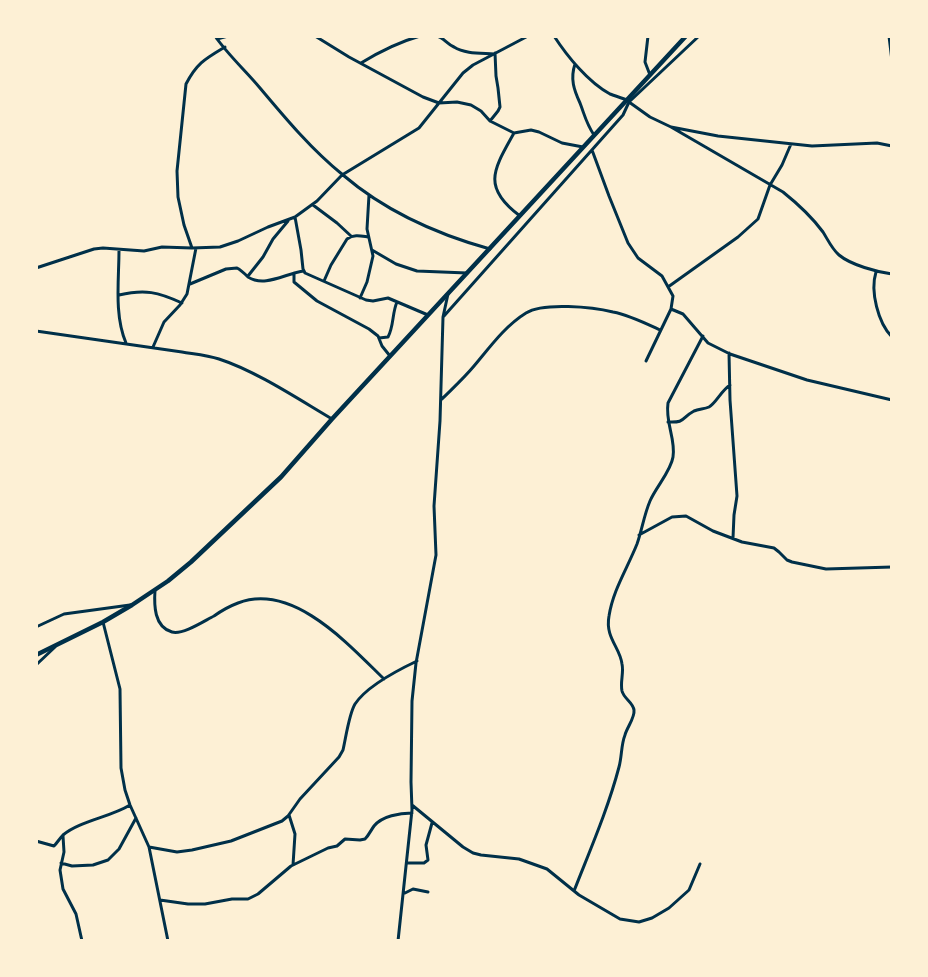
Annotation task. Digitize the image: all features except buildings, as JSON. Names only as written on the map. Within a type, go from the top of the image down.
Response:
[{"type":"highway","points":[[36,655],[103,622],[155,590],[191,562],[281,477],[686,36]]},
{"type":"street","points":[[216,37],[228,36]]},
{"type":"street","points":[[315,36],[423,97],[439,103],[457,102],[471,105],[481,111],[490,121],[514,133],[531,130],[562,143],[585,147]]},
{"type":"street","points":[[361,63],[377,53],[420,36]]},
{"type":"street","points":[[437,36],[442,37],[454,47],[466,51],[494,53]]},
{"type":"street","points":[[36,268],[94,249],[144,251],[162,247],[214,248],[228,245],[268,226],[289,220],[313,205],[342,175],[419,128],[463,73],[473,65],[528,36]]},
{"type":"street","points":[[555,36],[574,64],[610,94],[628,101],[651,117],[783,192],[799,205],[841,257],[876,272],[892,274]]},
{"type":"street","points":[[648,36],[645,62],[651,76]]},
{"type":"street","points":[[443,317],[623,115],[628,101],[699,36]]},
{"type":"street","points":[[889,36],[892,61]]},
{"type":"street","points":[[216,37],[299,133],[342,175],[404,216],[442,234],[490,249]]},
{"type":"street","points":[[153,347],[164,322],[182,303],[187,294],[194,248],[184,225],[178,197],[177,171],[186,84],[202,60],[225,47]]},
{"type":"street","points":[[490,121],[500,107],[494,53]]},
{"type":"street","points":[[574,64],[572,76],[574,90],[585,121],[594,136]]},
{"type":"street","points":[[671,127],[718,136],[812,146],[878,143],[892,146]]},
{"type":"street","points":[[514,133],[496,167],[495,181],[503,202],[520,216]]},
{"type":"street","points":[[668,287],[738,237],[758,219],[770,184],[791,144]]},
{"type":"street","points":[[592,150],[628,243],[638,258],[662,276],[673,296],[671,309],[646,361]]},
{"type":"street","points":[[360,298],[371,270],[373,256],[367,223],[369,195]]},
{"type":"street","points":[[313,205],[351,236],[369,237]]},
{"type":"street","points":[[295,217],[304,271]]},
{"type":"street","points":[[247,276],[263,258],[273,239],[289,220]]},
{"type":"street","points":[[324,281],[343,245],[351,236]]},
{"type":"street","points":[[119,249],[120,325],[126,343]]},
{"type":"street","points":[[372,250],[396,264],[417,271],[468,273]]},
{"type":"street","points":[[189,284],[231,268],[237,268],[247,276],[261,282],[304,271],[360,298],[369,301],[388,298],[428,315]]},
{"type":"street","points":[[876,272],[873,290],[877,308],[885,330],[892,337]]},
{"type":"street","points":[[294,273],[294,282],[300,288],[331,309],[369,329],[379,338],[390,357]]},
{"type":"street","points":[[119,295],[143,291],[163,295],[182,303]]},
{"type":"street","points":[[398,941],[412,813],[411,726],[417,660],[436,555],[434,506],[441,401],[443,317],[449,292]]},
{"type":"street","points":[[379,338],[388,337],[391,332],[397,302]]},
{"type":"street","points":[[441,401],[489,347],[516,320],[529,311],[555,307],[611,311],[636,318],[660,330]]},
{"type":"street","points":[[671,309],[683,314],[708,343],[729,353],[807,380],[892,400]]},
{"type":"street","points":[[36,331],[204,355],[229,363],[332,419]]},
{"type":"street","points":[[574,891],[594,843],[620,766],[624,735],[634,714],[633,705],[622,691],[622,662],[608,628],[609,617],[618,584],[639,535],[650,500],[674,457],[666,414],[668,403],[702,336]]},
{"type":"street","points":[[729,353],[737,495],[733,538]]},
{"type":"street","points":[[668,422],[679,422],[696,410],[709,407],[730,385]]},
{"type":"street","points":[[639,535],[666,520],[686,516],[713,531],[751,544],[774,548],[787,560],[826,569],[892,567]]},
{"type":"street","points":[[155,590],[154,606],[158,619],[167,630],[175,633],[187,630],[240,602],[261,599],[288,604],[314,617],[341,637],[384,679]]},
{"type":"street","points":[[36,627],[64,614],[132,605]]},
{"type":"street","points":[[103,622],[120,689],[120,768],[130,805],[149,847],[168,941]]},
{"type":"street","points":[[36,665],[58,644]]},
{"type":"street","points":[[149,847],[177,852],[218,844],[282,821],[339,757],[355,705],[371,688],[417,660]]},
{"type":"street","points":[[36,841],[54,846],[70,831],[130,805]]},
{"type":"street","points":[[412,806],[473,853],[519,859],[547,869],[574,891],[620,919],[639,922],[652,918],[669,908],[689,890],[700,864]]},
{"type":"street","points":[[160,900],[205,904],[248,899],[258,894],[293,865],[328,848],[338,846],[345,839],[363,840],[375,824],[391,816],[412,813]]},
{"type":"street","points":[[289,815],[295,830],[293,865]]},
{"type":"street","points":[[61,863],[72,866],[93,865],[108,860],[118,849],[136,818]]},
{"type":"street","points":[[407,863],[424,863],[428,860],[427,844],[432,823]]},
{"type":"street","points":[[63,836],[64,852],[60,870],[63,889],[76,914],[82,941]]},
{"type":"street","points":[[404,895],[413,889],[428,892]]}]
